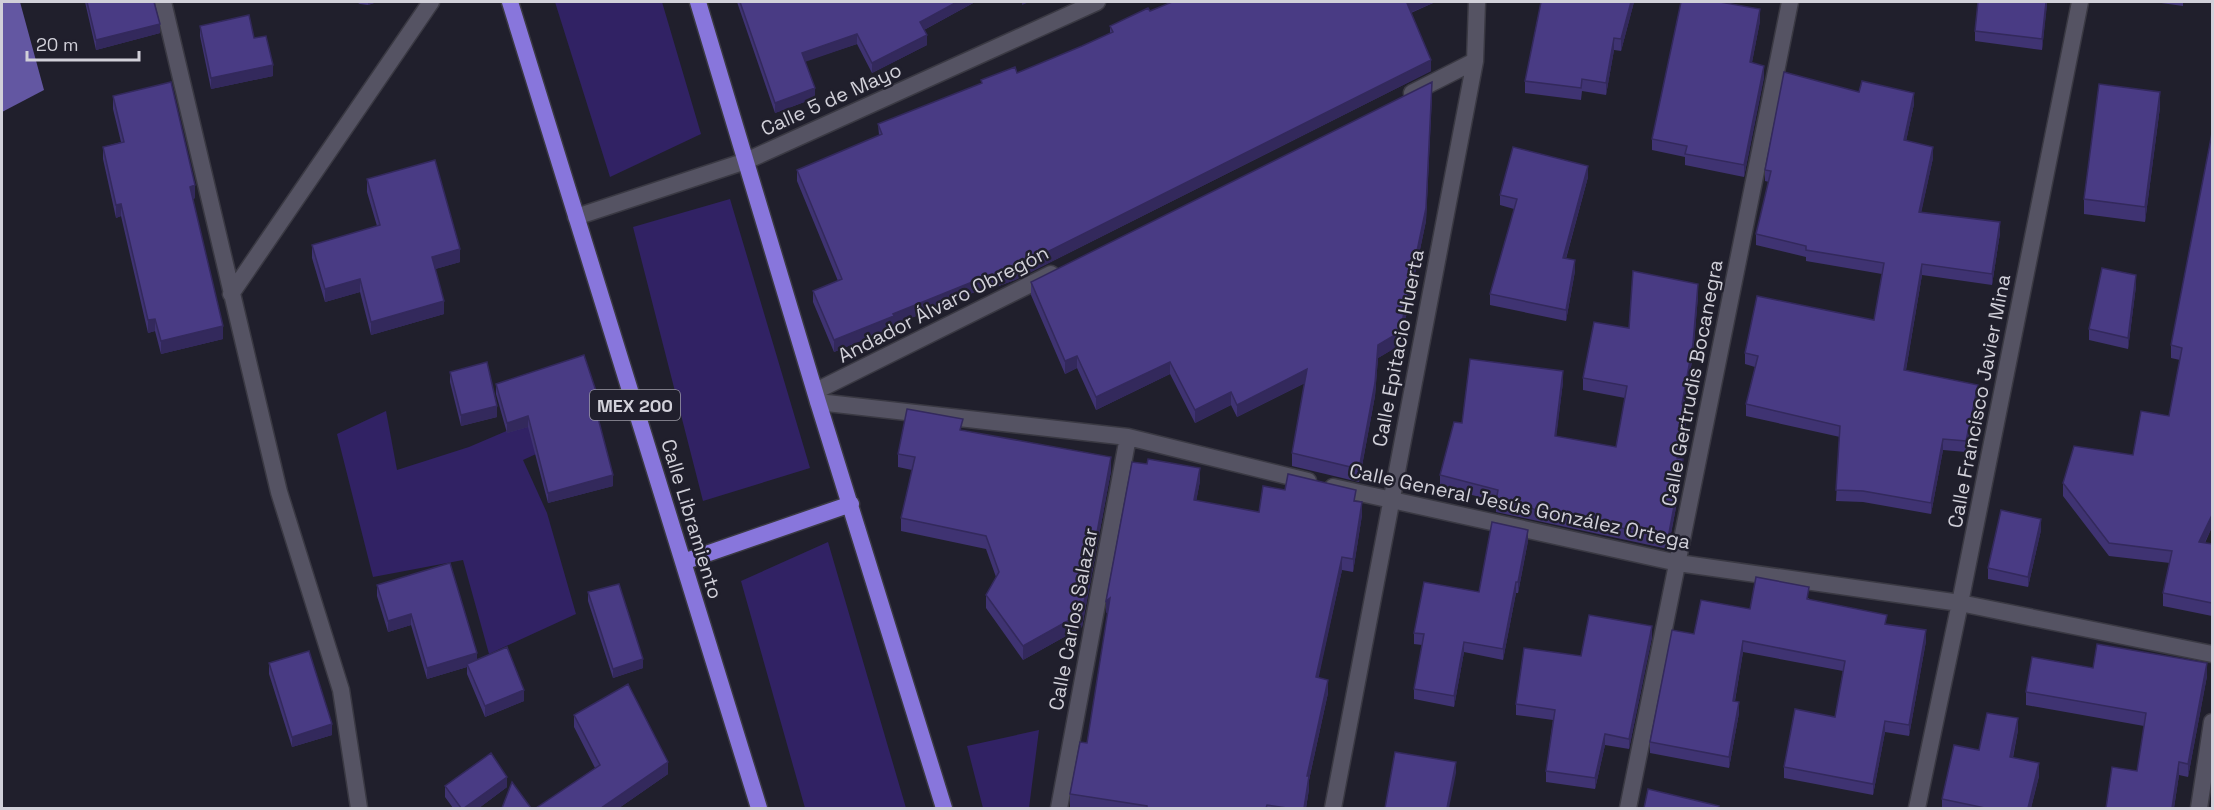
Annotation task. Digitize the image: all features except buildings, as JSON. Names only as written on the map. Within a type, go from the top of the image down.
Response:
[{"type":"highway","name":"Calle Libramiento","points":[[510,2],[759,808]]},
{"type":"highway","points":[[698,2],[944,808]]},
{"type":"highway","points":[[683,562],[851,504]]},
{"type":"street","points":[[163,2],[279,492],[341,690],[359,808]]},
{"type":"street","points":[[231,294],[431,2]]},
{"type":"street","name":"Calle 5 de Mayo","points":[[576,217],[746,161],[1096,2]]},
{"type":"street","name":"Calle Epitacio Huerta","points":[[1333,808],[1475,61],[1477,2]]},
{"type":"street","name":"Calle Gertrudis Bocanegra","points":[[1628,808],[1790,2]]},
{"type":"street","name":"Calle Francisco Javier Mina","points":[[1917,808],[2080,2]]},
{"type":"street","points":[[1401,98],[1475,61]]},
{"type":"street","name":"Andador Álvaro Obregón","points":[[817,397],[1061,269]]},
{"type":"street","name":"Calle General Jesús González Ortega","points":[[817,397],[1128,437],[1390,500],[1678,563],[1960,603],[2212,654]]},
{"type":"street","name":"Calle Carlos Salazar","points":[[1059,808],[1128,437]]},
{"type":"street","points":[[2199,808],[2212,722]]},
{"type":"shaded area","points":[[2,2],[20,2],[44,90],[2,112]]},
{"type":"shaded area","points":[[555,2],[662,2],[701,134],[610,177]]},
{"type":"shaded area","points":[[730,199],[810,468],[703,501],[633,227]]},
{"type":"shaded area","points":[[589,396],[595,427],[523,460],[547,513],[576,614],[489,654],[463,560],[373,577],[337,434],[386,411],[397,470],[469,447]]},
{"type":"shaded area","points":[[828,542],[906,808],[805,808],[741,581]]},
{"type":"shaded area","points":[[1039,730],[1029,808],[983,808],[967,746]]}]
